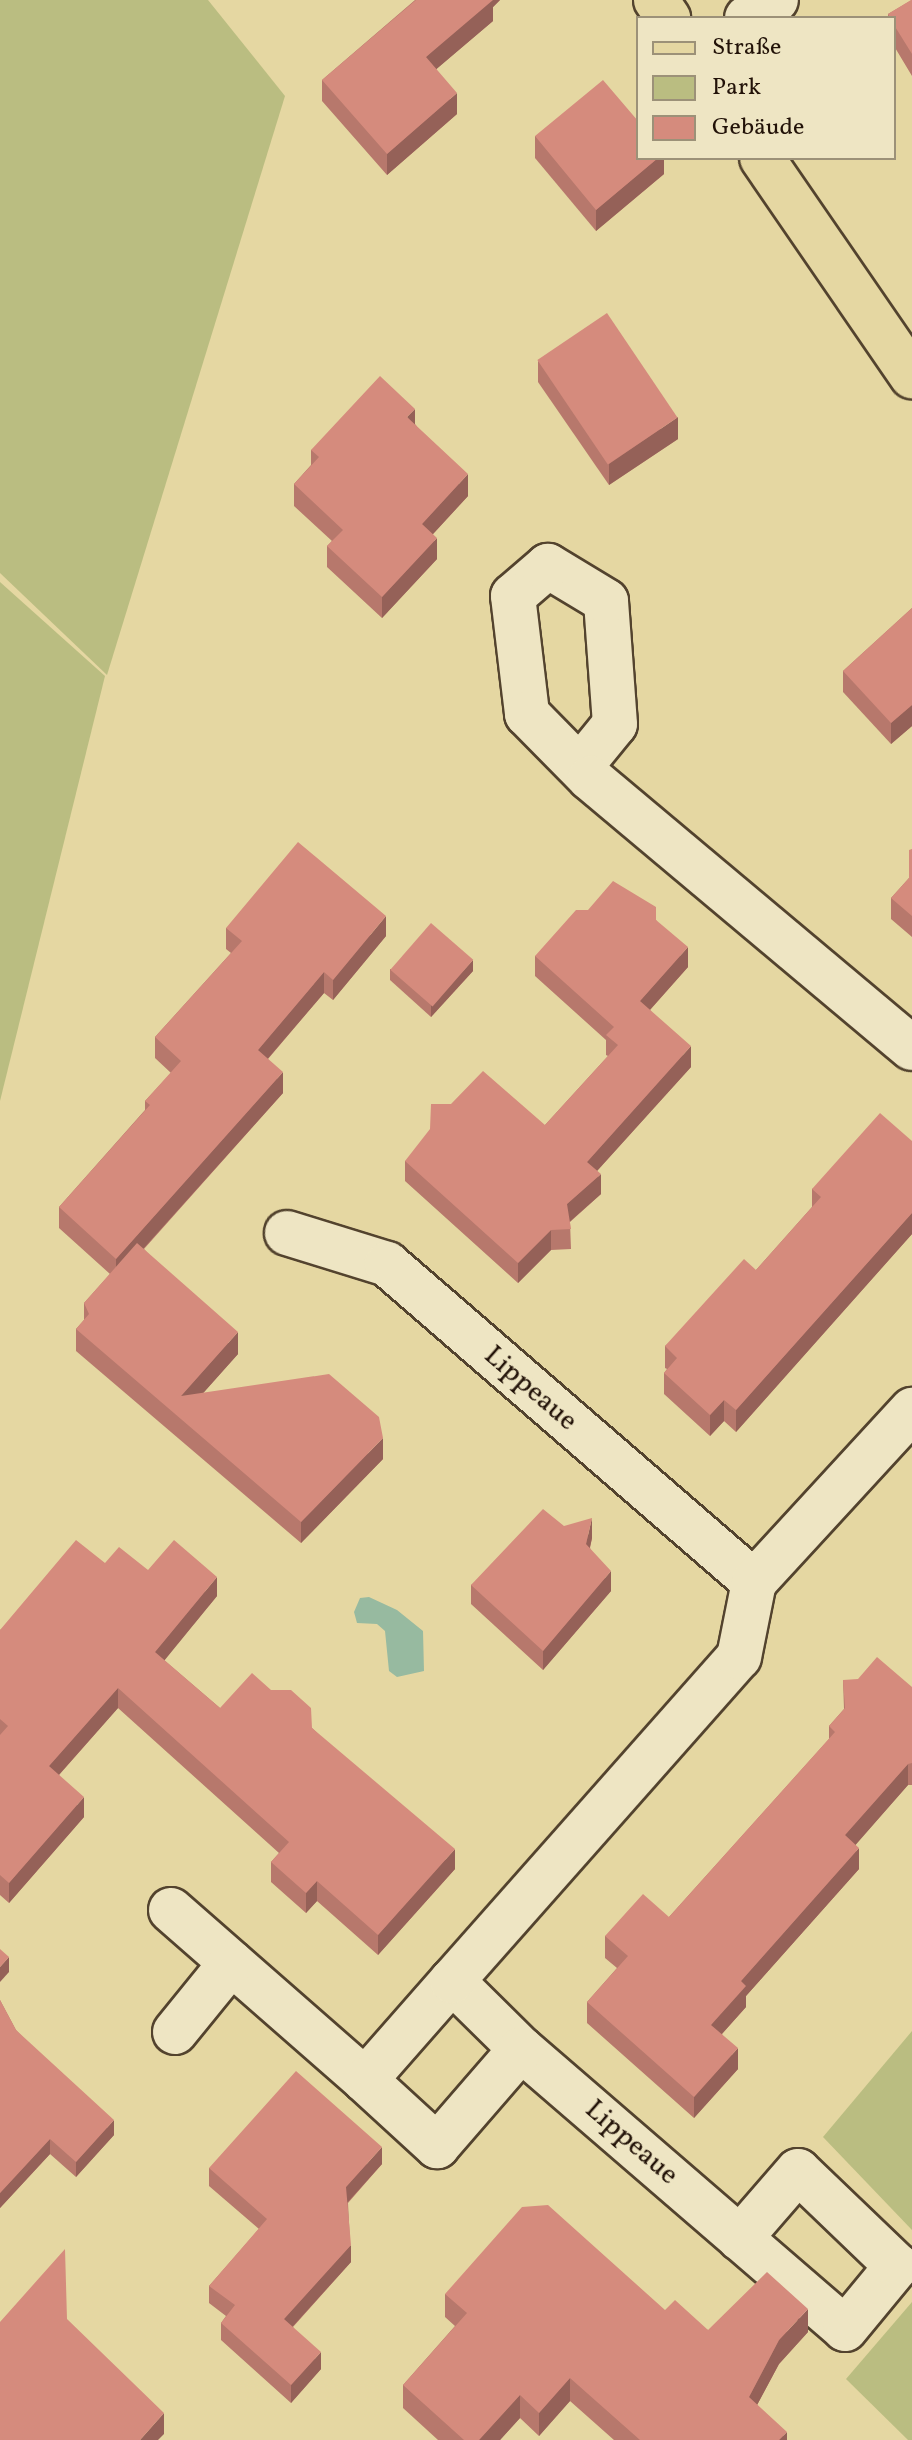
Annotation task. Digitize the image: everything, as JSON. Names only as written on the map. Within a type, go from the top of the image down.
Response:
[{"type":"main road","points":[[763,160],[912,376]]},
{"type":"street","points":[[750,16],[776,0]]},
{"type":"street","points":[[580,767],[912,1048]]},
{"type":"street","name":"Lippeaue","points":[[287,1233],[387,1264],[754,1582]]},
{"type":"street","points":[[365,2080],[739,1657],[754,1582],[912,1410]]},
{"type":"street","points":[[171,1910],[437,2146],[521,2049]]},
{"type":"street","points":[[175,2032],[231,1963]]},
{"type":"street","name":"Lippeaue","points":[[452,1981],[521,2049],[740,2238]]},
{"type":"green space","points":[[0,0],[208,0],[285,96],[107,675],[0,573]]},
{"type":"green space","points":[[0,582],[105,676],[0,1101]]},
{"type":"green space","points":[[912,2031],[912,2230],[823,2137]]},
{"type":"green space","points":[[912,2302],[912,2440],[908,2440],[846,2379]]},
{"type":"shaded area","points":[[369,1597],[397,1610],[423,1631],[424,1671],[397,1677],[389,1671],[385,1631],[377,1624],[357,1623],[354,1612],[360,1598]]},
{"type":"building","points":[[416,0],[493,0],[426,57],[457,93],[387,154],[322,80]]},
{"type":"building","points":[[912,0],[912,54],[896,28],[896,16],[888,14]]},
{"type":"building","points":[[603,80],[636,119],[636,160],[656,160],[596,210],[535,136]]},
{"type":"building","points":[[607,313],[677,417],[608,464],[537,360]]},
{"type":"building","points":[[380,376],[415,409],[407,417],[468,474],[422,524],[437,538],[382,597],[327,546],[343,530],[294,484],[319,457],[311,450]]},
{"type":"building","points":[[912,608],[912,705],[891,723],[843,671]]},
{"type":"building","points":[[298,842],[386,916],[333,980],[324,972],[258,1050],[283,1072],[116,1259],[59,1207],[150,1105],[145,1101],[181,1061],[155,1037],[242,941],[226,928]]},
{"type":"building","points":[[912,849],[912,916],[891,898],[909,878],[909,850]]},
{"type":"building","points":[[613,881],[656,907],[656,920],[688,947],[640,1001],[691,1046],[587,1162],[601,1174],[567,1204],[571,1229],[551,1230],[518,1263],[405,1161],[430,1129],[431,1104],[451,1104],[483,1071],[545,1125],[618,1045],[606,1035],[614,1027],[535,956],[576,910],[588,910]]},
{"type":"building","points":[[431,923],[473,960],[433,1007],[390,970]]},
{"type":"building","points":[[880,1113],[912,1141],[912,1213],[736,1410],[724,1400],[710,1415],[664,1373],[677,1358],[665,1346],[744,1259],[756,1270],[821,1197],[812,1189]]},
{"type":"building","points":[[137,1243],[238,1332],[181,1396],[329,1374],[379,1417],[383,1438],[301,1522],[76,1329],[89,1314],[84,1303]]},
{"type":"building","points":[[543,1509],[564,1526],[592,1518],[586,1544],[611,1571],[543,1651],[471,1585]]},
{"type":"building","points":[[76,1540],[105,1563],[119,1547],[148,1570],[174,1540],[217,1577],[155,1652],[220,1708],[252,1673],[271,1690],[291,1690],[311,1708],[312,1728],[455,1849],[378,1935],[317,1881],[306,1893],[271,1862],[289,1842],[118,1688],[49,1766],[84,1797],[9,1883],[0,1875],[0,1735],[8,1726],[0,1719],[0,1630]]},
{"type":"building","points":[[877,1657],[912,1687],[912,1763],[845,1835],[859,1848],[741,1981],[746,1986],[711,2025],[738,2048],[694,2097],[587,2002],[628,1956],[605,1936],[643,1894],[669,1917],[835,1732],[829,1726],[845,1708],[843,1680],[858,1679]]},
{"type":"building","points":[[0,1949],[9,1957],[0,1967]]},
{"type":"building","points":[[0,2000],[16,2030],[114,2120],[76,2162],[50,2139],[0,2193]]},
{"type":"building","points":[[296,2071],[382,2147],[346,2187],[351,2245],[284,2319],[321,2352],[291,2385],[221,2323],[235,2305],[209,2286],[267,2219],[209,2168]]},
{"type":"building","points":[[548,2205],[665,2310],[675,2300],[708,2330],[767,2272],[808,2309],[779,2340],[749,2397],[787,2432],[779,2440],[640,2440],[570,2378],[539,2413],[520,2395],[479,2440],[464,2440],[403,2385],[467,2313],[445,2294],[522,2207]]},
{"type":"building","points":[[65,2249],[67,2319],[164,2413],[140,2440],[0,2440],[0,2322]]}]
